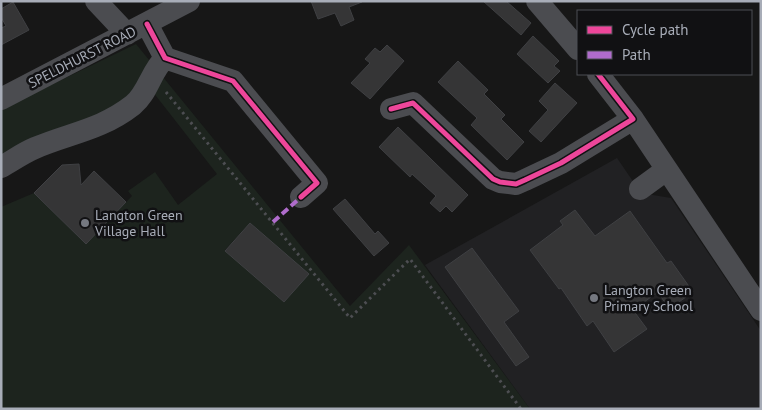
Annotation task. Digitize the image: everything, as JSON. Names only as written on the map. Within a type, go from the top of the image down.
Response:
[{"type":"street","points":[[96,1],[127,34]]},
{"type":"street","name":"SPELDHURST ROAD","points":[[2,96],[189,1]]},
{"type":"street","points":[[537,1],[577,48]]},
{"type":"street","points":[[147,24],[165,58],[233,82],[316,183],[301,197]]},
{"type":"street","points":[[1,167],[35,148],[98,127],[135,104],[157,66],[165,58]]},
{"type":"street","points":[[599,75],[632,119],[761,310]]},
{"type":"street","points":[[390,109],[413,104],[493,179],[516,184],[560,162],[632,119]]},
{"type":"street","points":[[640,189],[666,170]]},
{"type":"path","points":[[152,76],[350,318],[410,258],[521,409]]},
{"type":"shaded area","points":[[136,44],[350,306],[409,245],[530,409],[1,409],[1,207],[34,193],[86,244],[132,196],[128,191],[155,172],[178,205],[217,174],[142,78],[128,97],[95,120],[1,155],[1,109]],"holes":[[[250,223],[308,274],[284,302],[225,250]]]},
{"type":"shaded area","name":"Langton Green Primary School","points":[[617,158],[641,193],[671,198],[761,331],[761,409],[530,409],[425,265]]},
{"type":"building","points":[[311,1],[362,2],[349,7],[354,20],[341,26],[335,13],[318,19]]},
{"type":"building","points":[[483,1],[506,1],[531,23],[521,35]]},
{"type":"building","points":[[13,2],[29,30],[1,45],[1,28],[6,26],[1,17],[1,9]]},
{"type":"building","points":[[533,36],[559,61],[554,66],[560,71],[548,83],[517,54]]},
{"type":"building","points":[[387,45],[404,61],[370,99],[351,83],[370,63],[365,59],[375,48],[380,52]]},
{"type":"building","points":[[458,61],[488,90],[484,94],[505,115],[501,119],[524,142],[507,160],[471,125],[477,118],[438,82]]},
{"type":"building","points":[[555,83],[577,103],[541,142],[529,131],[548,110],[539,101]]},
{"type":"building","points":[[398,127],[468,195],[452,212],[446,206],[440,212],[430,203],[436,196],[412,174],[410,177],[379,147]]},
{"type":"building","name":"Langton Green Village Hall","points":[[79,164],[81,185],[94,171],[126,202],[86,244],[34,193],[62,165]]},
{"type":"building","points":[[345,199],[375,234],[378,231],[389,243],[374,256],[333,209]]},
{"type":"building","points":[[575,210],[595,236],[630,211],[667,263],[671,261],[693,292],[669,309],[658,292],[633,310],[647,329],[614,352],[593,321],[587,326],[561,288],[559,289],[530,250],[563,225],[560,221]]},
{"type":"building","points":[[250,223],[309,274],[284,302],[225,251]]},
{"type":"building","points":[[472,248],[519,311],[504,322],[529,357],[516,366],[445,267]]},
{"type":"marked path","points":[[273,222],[301,197]]},
{"type":"cycle path","points":[[147,24],[165,58],[233,81],[317,183],[301,197]]},
{"type":"cycle path","points":[[391,109],[413,103],[493,179],[516,184],[561,163],[633,119],[599,75]]},
{"type":"place","name":"Langton Green Village Hall","points":[[85,223]]},
{"type":"place","name":"Langton Green Primary School","points":[[594,298]]}]
